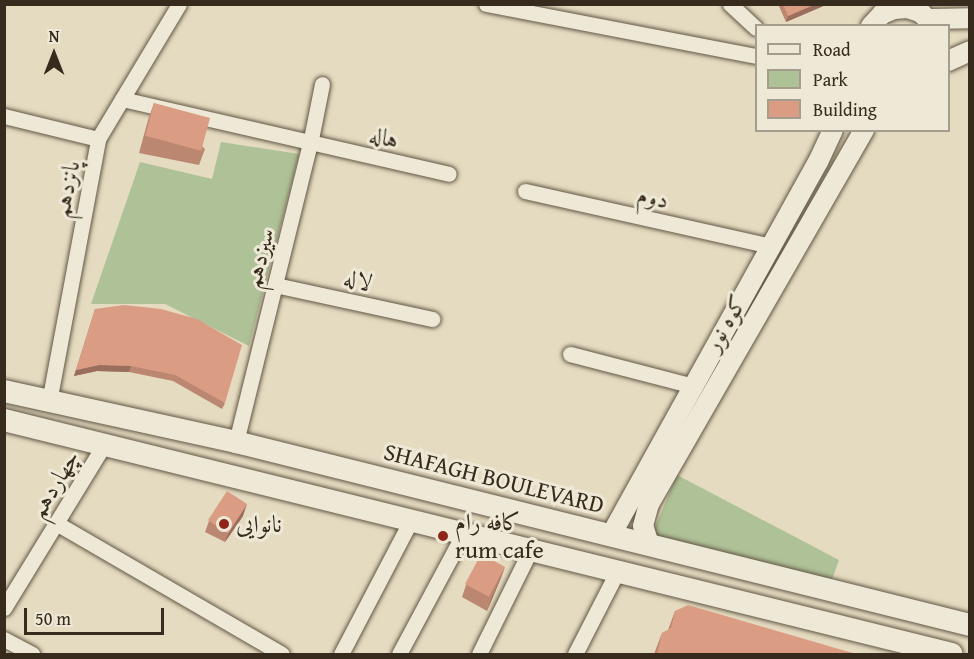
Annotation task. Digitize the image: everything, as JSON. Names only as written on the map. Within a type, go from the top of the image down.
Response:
[{"type":"main road","name":"SHAFAGH BOULEVARD","points":[[4,391],[236,442],[969,625]]},
{"type":"main road","points":[[4,420],[952,654]]},
{"type":"main road","points":[[296,492],[304,459]]},
{"type":"street","name":"پانزدهم","points":[[49,402],[99,139],[179,4]]},
{"type":"street","points":[[486,4],[755,56]]},
{"type":"street","points":[[730,4],[755,27]]},
{"type":"street","points":[[876,15],[894,9],[907,8],[920,12],[933,22],[969,18]]},
{"type":"street","points":[[950,61],[969,51]]},
{"type":"street","name":"سیزدهم","points":[[236,442],[310,144],[322,84]]},
{"type":"street","name":"هاله","points":[[122,99],[310,144],[449,174]]},
{"type":"street","points":[[4,116],[99,139]]},
{"type":"street","name":"کوه نور","points":[[611,535],[832,132]]},
{"type":"street","name":"کوه نور","points":[[645,519],[649,504],[863,132]]},
{"type":"street","name":"دوم","points":[[525,191],[771,246]]},
{"type":"street","name":"لاله","points":[[275,285],[432,319]]},
{"type":"street","points":[[570,354],[694,386]]},
{"type":"street","name":"چهاردهم","points":[[4,608],[104,445]]},
{"type":"street","points":[[623,514],[627,522],[636,524],[645,519]]},
{"type":"street","points":[[645,519],[643,526],[649,544]]},
{"type":"street","points":[[341,654],[411,520]]},
{"type":"street","points":[[56,523],[282,654]]},
{"type":"street","points":[[399,654],[464,533]]},
{"type":"street","points":[[479,654],[531,549]]},
{"type":"street","points":[[575,654],[618,570]]},
{"type":"street","points":[[4,639],[32,654]]},
{"type":"green space","points":[[221,142],[299,154],[249,346],[165,304],[91,304],[140,162],[212,179]]},
{"type":"green space","points":[[677,475],[839,560],[830,585],[651,537]]},
{"type":"building","points":[[783,4],[816,4],[788,16]]},
{"type":"building","points":[[154,103],[210,118],[201,151],[145,136]]},
{"type":"building","points":[[124,305],[161,309],[197,319],[242,345],[225,403],[175,375],[131,366],[99,365],[76,370],[95,309]]},
{"type":"building","points":[[227,491],[247,504],[228,533],[208,520]]},
{"type":"building","points":[[481,554],[505,567],[489,597],[465,584]]},
{"type":"building","points":[[688,605],[856,654],[657,654],[662,633],[671,628],[675,611]]},
{"type":"place","name":"نانوایی","points":[[224,524]]},
{"type":"place","name":"کافه رام rum cafe","points":[[443,536]]}]
